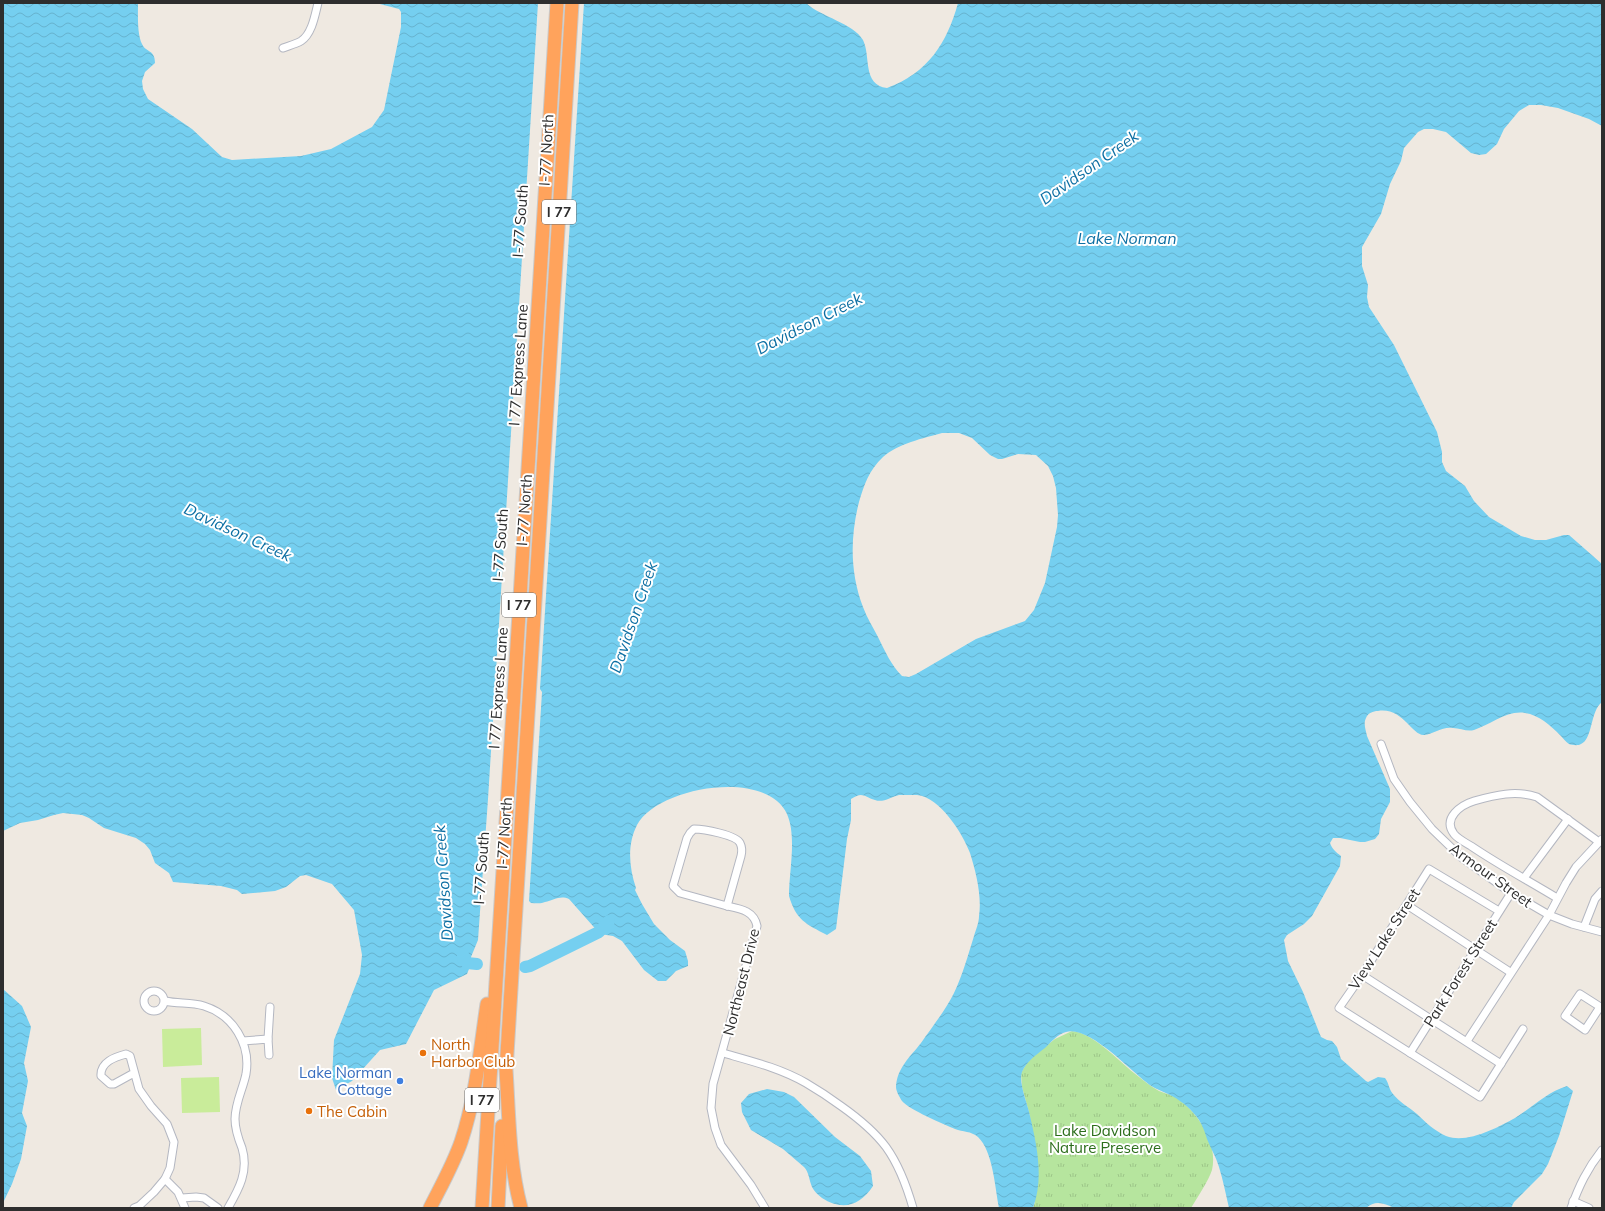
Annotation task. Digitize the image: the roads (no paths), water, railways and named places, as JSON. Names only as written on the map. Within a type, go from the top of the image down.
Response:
[{"type":"highway","name":"I-77 South","points":[[476,1208],[550,3]]},
{"type":"highway","name":"I 77 Express Lane","points":[[482,1208],[557,3]]},
{"type":"highway","name":"I 77 Express Lane","points":[[491,1208],[565,3]]},
{"type":"highway","name":"I-77 North","points":[[506,1070],[572,3]]},
{"type":"highway","points":[[430,1208],[456,1155],[468,1117],[475,1088],[489,993]]},
{"type":"highway","points":[[506,1070],[512,1164],[521,1208]]},
{"type":"highway","name":"I 77","points":[[498,1208],[506,1070]]},
{"type":"street","points":[[283,48],[303,39],[311,27],[318,3]]},
{"type":"street","name":"Armour Street","points":[[1382,744],[1394,779],[1410,802],[1432,829],[1461,857],[1511,893],[1549,915],[1602,932]]},
{"type":"street","points":[[1467,1041],[1510,972],[1549,915],[1576,867],[1601,840],[1568,819],[1537,796],[1519,793],[1480,800],[1466,804],[1453,814],[1451,828],[1454,835],[1487,857],[1558,898]]},
{"type":"street","points":[[1524,878],[1568,819]]},
{"type":"street","name":"Northeast Drive","points":[[727,906],[741,856],[742,848],[740,843],[737,839],[730,836],[694,829],[687,838],[673,886],[680,893],[750,913],[756,919],[757,926],[723,1053],[713,1084],[711,1108],[715,1128],[721,1145],[751,1185],[765,1208]]},
{"type":"street","name":"View Lake Street","points":[[1410,1053],[1339,1008],[1362,975],[1429,869],[1499,911]]},
{"type":"street","points":[[1584,927],[1595,899],[1602,891]]},
{"type":"street","name":"Park Forest Street","points":[[1410,1053],[1511,893]]},
{"type":"street","points":[[1406,905],[1510,972]]},
{"type":"street","points":[[1362,975],[1432,1018],[1502,1064]]},
{"type":"street","points":[[1580,994],[1601,1008],[1585,1030],[1565,1016],[1580,994]]},
{"type":"street","points":[[165,1001],[177,1004],[196,1004],[211,1008],[230,1021],[243,1041],[247,1058],[246,1073],[235,1119],[237,1134],[244,1156],[244,1168],[240,1186],[228,1208]]},
{"type":"street","points":[[269,1055],[268,1038],[270,1007]]},
{"type":"street","points":[[1410,1053],[1480,1097],[1523,1029]]},
{"type":"street","points":[[243,1041],[268,1038]]},
{"type":"street","points":[[723,1053],[762,1064],[791,1075],[817,1089],[852,1114],[876,1136],[889,1153],[905,1184],[913,1208]]},
{"type":"street","points":[[134,1073],[114,1084],[110,1084],[101,1076],[100,1070],[105,1063],[119,1055],[126,1054],[130,1056],[139,1089],[151,1106],[167,1124],[173,1137],[173,1155],[166,1178],[154,1192],[139,1206],[134,1208]]},
{"type":"street","points":[[1589,1208],[1572,1205],[1578,1186],[1602,1150]]},
{"type":"street","points":[[166,1178],[182,1198],[185,1208]]},
{"type":"street","points":[[182,1198],[204,1198],[218,1208]]},
{"type":"water","points":[[3,3],[138,3],[140,40],[144,47],[154,55],[155,59],[155,63],[145,72],[142,81],[143,89],[148,99],[192,129],[222,157],[232,160],[301,156],[331,149],[372,127],[384,110],[401,27],[401,12],[399,9],[376,3],[538,3],[478,940],[471,957],[471,964],[467,974],[434,990],[406,1044],[380,1050],[352,1081],[336,1090],[332,1078],[334,1040],[360,974],[362,955],[354,910],[332,884],[306,875],[300,876],[286,887],[275,891],[242,894],[237,890],[221,886],[173,882],[169,873],[155,863],[150,850],[145,844],[136,838],[104,828],[82,815],[63,813],[20,823],[3,831]]},
{"type":"water","name":"Lake Norman","points":[[584,3],[806,3],[812,8],[852,29],[858,34],[863,40],[871,76],[879,86],[887,88],[914,74],[934,55],[942,44],[948,31],[958,3],[1602,3],[1602,126],[1589,119],[1558,108],[1541,105],[1529,105],[1519,111],[1504,129],[1497,144],[1486,154],[1479,155],[1471,153],[1446,132],[1433,129],[1424,129],[1418,132],[1404,148],[1401,161],[1390,184],[1381,214],[1362,247],[1362,266],[1368,285],[1367,297],[1369,307],[1394,345],[1437,432],[1442,452],[1442,462],[1446,471],[1465,486],[1474,501],[1489,517],[1521,536],[1535,540],[1546,540],[1569,535],[1602,564],[1602,702],[1595,712],[1588,737],[1581,744],[1577,745],[1569,744],[1540,718],[1525,713],[1505,716],[1474,730],[1469,731],[1449,728],[1424,735],[1415,731],[1394,713],[1378,711],[1369,714],[1365,720],[1367,736],[1390,789],[1390,802],[1381,819],[1379,834],[1375,839],[1365,842],[1333,838],[1330,843],[1333,849],[1341,856],[1340,866],[1312,916],[1304,924],[1287,935],[1284,940],[1288,961],[1303,992],[1321,1037],[1332,1041],[1337,1047],[1341,1059],[1366,1081],[1368,1082],[1378,1077],[1385,1078],[1395,1097],[1442,1134],[1454,1138],[1463,1138],[1482,1134],[1515,1118],[1553,1092],[1567,1086],[1573,1091],[1559,1136],[1548,1164],[1542,1174],[1514,1202],[1511,1208],[1394,1208],[1376,1203],[1369,1205],[1366,1208],[1229,1208],[1218,1163],[1202,1125],[1193,1113],[1176,1098],[1149,1084],[1096,1041],[1075,1032],[1066,1032],[1057,1036],[1032,1058],[1026,1065],[1021,1076],[1022,1087],[1037,1150],[1039,1174],[1033,1208],[999,1208],[995,1180],[990,1160],[983,1143],[978,1137],[943,1124],[911,1108],[902,1101],[896,1089],[901,1068],[938,1019],[954,993],[963,972],[978,921],[980,900],[972,860],[967,845],[950,818],[934,802],[926,797],[917,795],[899,795],[881,801],[863,795],[858,795],[851,799],[851,820],[847,839],[836,929],[827,935],[813,928],[803,920],[795,911],[792,904],[789,896],[789,886],[792,833],[787,814],[775,800],[758,791],[736,787],[712,788],[688,793],[666,801],[648,812],[637,825],[630,848],[632,872],[636,888],[635,890],[642,904],[654,924],[670,940],[685,951],[688,961],[688,966],[676,971],[666,981],[658,981],[644,970],[622,941],[613,936],[600,934],[569,899],[560,898],[543,903],[531,903],[529,901],[542,692],[540,689]],"holes":[[[942,433],[959,433],[972,438],[990,455],[998,459],[1018,454],[1036,455],[1048,466],[1053,476],[1056,488],[1058,515],[1057,527],[1045,583],[1034,610],[1025,621],[976,639],[916,674],[909,677],[902,676],[886,653],[866,615],[859,594],[853,555],[854,528],[859,502],[871,472],[878,462],[889,452],[903,445],[927,437]]]},
{"type":"water","points":[[3,989],[22,1006],[31,1027],[24,1063],[28,1081],[22,1113],[27,1126],[21,1159],[3,1203]]},
{"type":"water","points":[[767,1089],[784,1092],[794,1097],[835,1137],[860,1156],[871,1171],[873,1186],[868,1193],[856,1202],[850,1204],[843,1205],[829,1202],[816,1193],[804,1167],[783,1149],[751,1130],[742,1112],[741,1103],[749,1094]]},
{"type":"waterway","name":"Davidson Creek","points":[[525,967],[530,966],[599,932],[609,921]]},
{"type":"waterway","name":"Davidson Creek","points":[[463,954],[463,959],[467,963],[477,964]]},
{"type":"place","name":"North Harbor Club","points":[[423,1053]]},
{"type":"place","name":"Lake Norman Cottage","points":[[400,1081]]},
{"type":"place","name":"The Cabin","points":[[309,1111]]},
{"type":"park label","name":"Lake Davidson Nature Preserve","points":[[1105,1138]]}]
